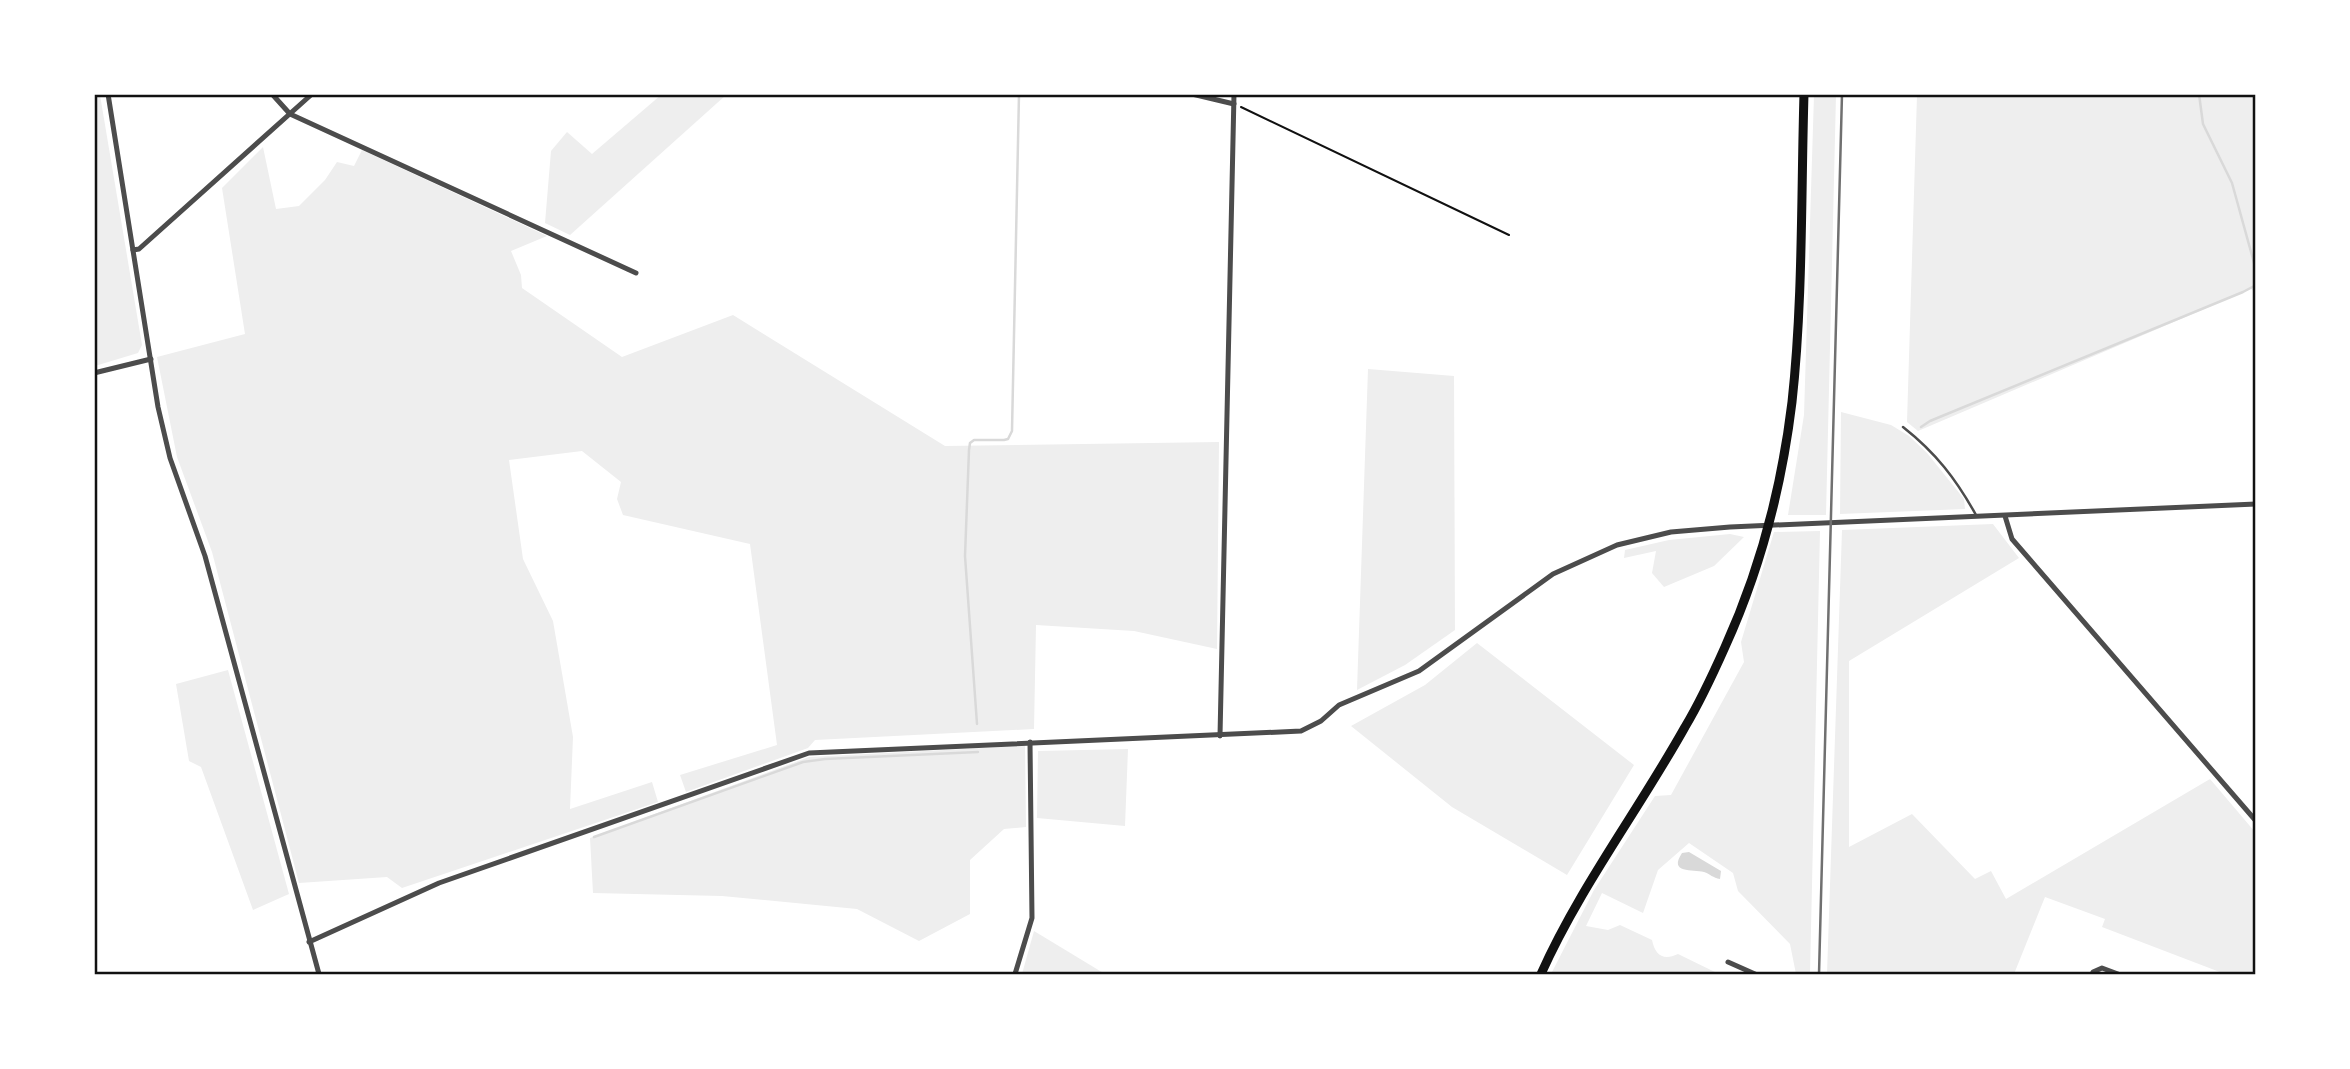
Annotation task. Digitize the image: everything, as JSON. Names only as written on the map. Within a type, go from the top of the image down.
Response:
[{"type":"main road","points":[[1541,975],[1570,913],[1686,726],[1726,645],[1755,567],[1782,462],[1797,345],[1804,94]]},
{"type":"street","points":[[108,94],[150,359],[170,458],[205,556],[318,975]]},
{"type":"street","points":[[272,94],[290,114],[636,273]]},
{"type":"street","points":[[133,250],[139,249],[312,94]]},
{"type":"street","points":[[1192,94],[1234,104]]},
{"type":"street","points":[[1220,736],[1234,94]]},
{"type":"street","points":[[94,373],[150,359]]},
{"type":"street","points":[[309,942],[439,883],[809,753],[1301,731],[1310,728],[1339,705],[1419,671],[1553,574],[1617,545],[1671,532],[1730,527],[2256,504]]},
{"type":"street","points":[[2005,516],[2012,539],[2256,821]]},
{"type":"street","points":[[1015,975],[1032,918],[1030,742]]},
{"type":"street","points":[[1728,962],[1755,975]]},
{"type":"street","points":[[2092,975],[2102,968],[2118,975]]},
{"type":"lane","points":[[1903,427],[1930,448],[1960,486],[1976,517]]},
{"type":"path","points":[[1234,104],[1509,235]]},
{"type":"shaded area","points":[[94,95],[100,95],[142,345],[138,353],[95,366]]},
{"type":"shaded area","points":[[661,95],[726,95],[570,235],[545,223],[551,151],[567,132],[592,154]]},
{"type":"shaded area","points":[[1814,95],[1836,95],[1826,515],[1788,515],[1804,415]]},
{"type":"shaded area","points":[[1917,95],[2255,95],[2255,292],[2251,289],[1918,431],[1907,422]]},
{"type":"shaded area","points":[[263,147],[276,209],[299,206],[325,180],[337,162],[354,166],[362,150],[547,236],[511,251],[521,275],[522,288],[622,357],[733,315],[945,446],[1219,442],[1217,649],[1134,631],[1036,625],[1034,729],[815,740],[808,748],[686,792],[680,775],[777,745],[750,544],[623,515],[617,499],[621,482],[582,451],[509,460],[523,559],[553,621],[573,737],[570,809],[652,782],[658,802],[402,888],[387,877],[299,883],[212,552],[177,457],[157,357],[245,334],[222,188]]},
{"type":"shaded area","points":[[1368,369],[1454,376],[1455,630],[1405,665],[1357,690]]},
{"type":"shaded area","points":[[1841,412],[1891,425],[1909,436],[1927,453],[1964,499],[1965,509],[1840,514]]},
{"type":"shaded area","points":[[1993,524],[2019,558],[1849,661],[1849,847],[1912,814],[1975,879],[1991,871],[2006,899],[2210,779],[2255,832],[2255,974],[2225,974],[2102,927],[2105,919],[2045,897],[2014,974],[1827,974],[1842,530]]},
{"type":"shaded area","points":[[1820,531],[1810,974],[1796,974],[1790,944],[1738,891],[1733,873],[1689,843],[1658,870],[1643,913],[1602,893],[1586,926],[1608,930],[1620,925],[1652,940],[1655,949],[1664,957],[1678,954],[1719,974],[1551,974],[1594,890],[1655,796],[1671,795],[1744,662],[1741,642],[1774,532]]},
{"type":"shaded area","points":[[1730,534],[1744,537],[1714,566],[1664,587],[1652,573],[1656,551],[1624,558],[1625,550],[1669,540]]},
{"type":"shaded area","points":[[1477,643],[1634,765],[1567,875],[1452,807],[1351,726],[1425,685]]},
{"type":"shaded area","points":[[228,670],[289,894],[253,910],[201,767],[189,761],[176,684]]},
{"type":"shaded area","points":[[1025,746],[1026,827],[1004,829],[970,860],[970,914],[919,941],[857,909],[722,896],[593,893],[590,838],[809,757]]},
{"type":"shaded area","points":[[1128,749],[1125,826],[1037,818],[1038,751]]},
{"type":"shaded area","points":[[1689,852],[1721,871],[1720,879],[1704,872],[1680,867],[1678,860],[1682,853]]},
{"type":"shaded area","points":[[1034,931],[1105,974],[1022,974]]},
{"type":"waterway","points":[[977,724],[965,556],[969,450],[970,443],[974,440],[1004,440],[1008,439],[1012,431],[1019,94]]},
{"type":"waterway","points":[[2199,94],[2203,124],[2232,183],[2256,270]]},
{"type":"waterway","points":[[1921,427],[2256,285]]},
{"type":"waterway","points":[[594,837],[803,762],[978,752]]},
{"type":"railway","points":[[1819,974],[1842,94]]}]
